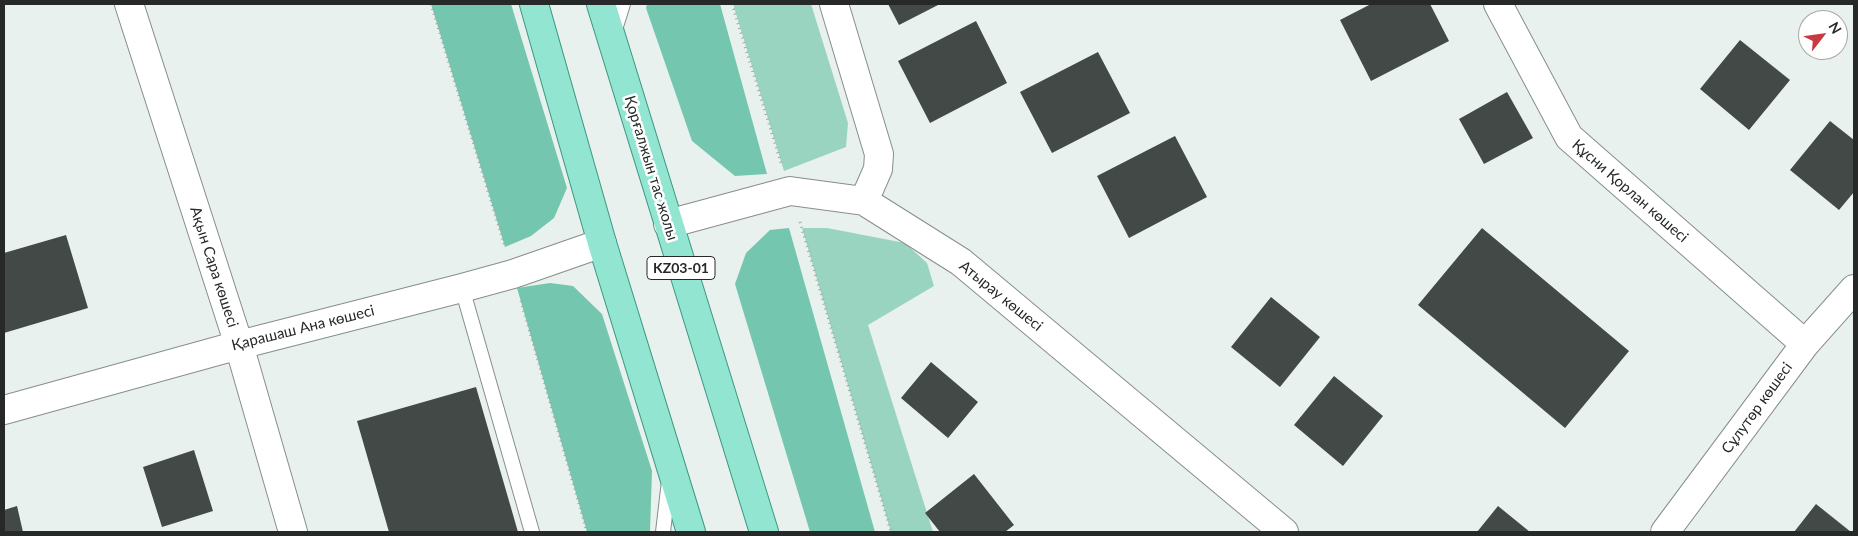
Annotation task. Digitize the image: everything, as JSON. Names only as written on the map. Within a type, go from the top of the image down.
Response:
[{"type":"main road","points":[[534,4],[602,243],[692,532]]},
{"type":"main road","name":"Қорғалжын тас жолы","points":[[601,4],[764,532]]},
{"type":"street","name":"Ақын Сара көшесі","points":[[129,4],[239,345],[293,532]]},
{"type":"street","points":[[834,4],[879,154],[878,169],[864,201]]},
{"type":"street","name":"Құсни Қорлан көшесі","points":[[1498,4],[1569,137],[1805,344]]},
{"type":"street","name":"Атырау көшесі","points":[[668,224],[790,191],[864,201],[961,262],[1284,532]]},
{"type":"street","name":"Қарашаш Ана көшесі","points":[[4,410],[239,345],[513,274],[602,243]]},
{"type":"street","name":"Сұлутөр көшесі","points":[[1665,532],[1805,344],[1854,288]]},
{"type":"lane","points":[[612,38],[623,4]]},
{"type":"lane","points":[[462,288],[532,532]]},
{"type":"lane","points":[[663,532],[671,465]]},
{"type":"path","points":[[732,4],[784,171]]},
{"type":"path","points":[[798,214],[891,532]]},
{"type":"green space","points":[[431,4],[511,4],[567,188],[554,218],[531,236],[505,247]]},
{"type":"green space","points":[[647,4],[720,4],[767,174],[735,176],[692,141],[646,8]]},
{"type":"green space","points":[[733,4],[811,4],[848,123],[846,147],[784,171]]},
{"type":"green space","points":[[789,228],[875,532],[810,532],[735,284],[746,253],[770,230]]},
{"type":"green space","points":[[802,228],[827,228],[905,243],[927,263],[934,286],[868,325],[933,532],[891,532]]},
{"type":"green space","points":[[550,283],[573,286],[602,314],[652,471],[650,532],[587,532],[517,288]]},
{"type":"building","points":[[888,4],[940,4],[899,25]]},
{"type":"building","points":[[1371,4],[1430,4],[1449,41],[1371,81],[1340,20]]},
{"type":"building","points":[[976,21],[1007,83],[930,123],[898,61]]},
{"type":"building","points":[[1740,40],[1790,80],[1749,130],[1700,89]]},
{"type":"building","points":[[1098,52],[1130,113],[1052,153],[1020,92]]},
{"type":"building","points":[[1507,92],[1533,138],[1484,164],[1459,119]]},
{"type":"building","points":[[1830,121],[1854,140],[1854,192],[1839,210],[1790,170]]},
{"type":"building","points":[[1175,136],[1207,197],[1129,238],[1097,176]]},
{"type":"building","points":[[1482,228],[1629,351],[1565,428],[1418,305]]},
{"type":"building","points":[[66,235],[88,308],[4,333],[4,253]]},
{"type":"building","points":[[1271,297],[1320,337],[1280,387],[1231,347]]},
{"type":"building","points":[[931,362],[978,402],[948,438],[901,398]]},
{"type":"building","points":[[1334,376],[1383,416],[1343,466],[1294,425]]},
{"type":"building","points":[[476,387],[518,532],[389,532],[357,421]]},
{"type":"building","points":[[194,450],[213,511],[162,527],[143,467]]},
{"type":"building","points":[[974,474],[1014,525],[1005,532],[940,532],[925,513]]},
{"type":"building","points":[[1816,504],[1851,532],[1794,532]]},
{"type":"building","points":[[17,506],[23,532],[4,532],[4,510]]},
{"type":"building","points":[[1498,506],[1530,532],[1477,532]]}]
